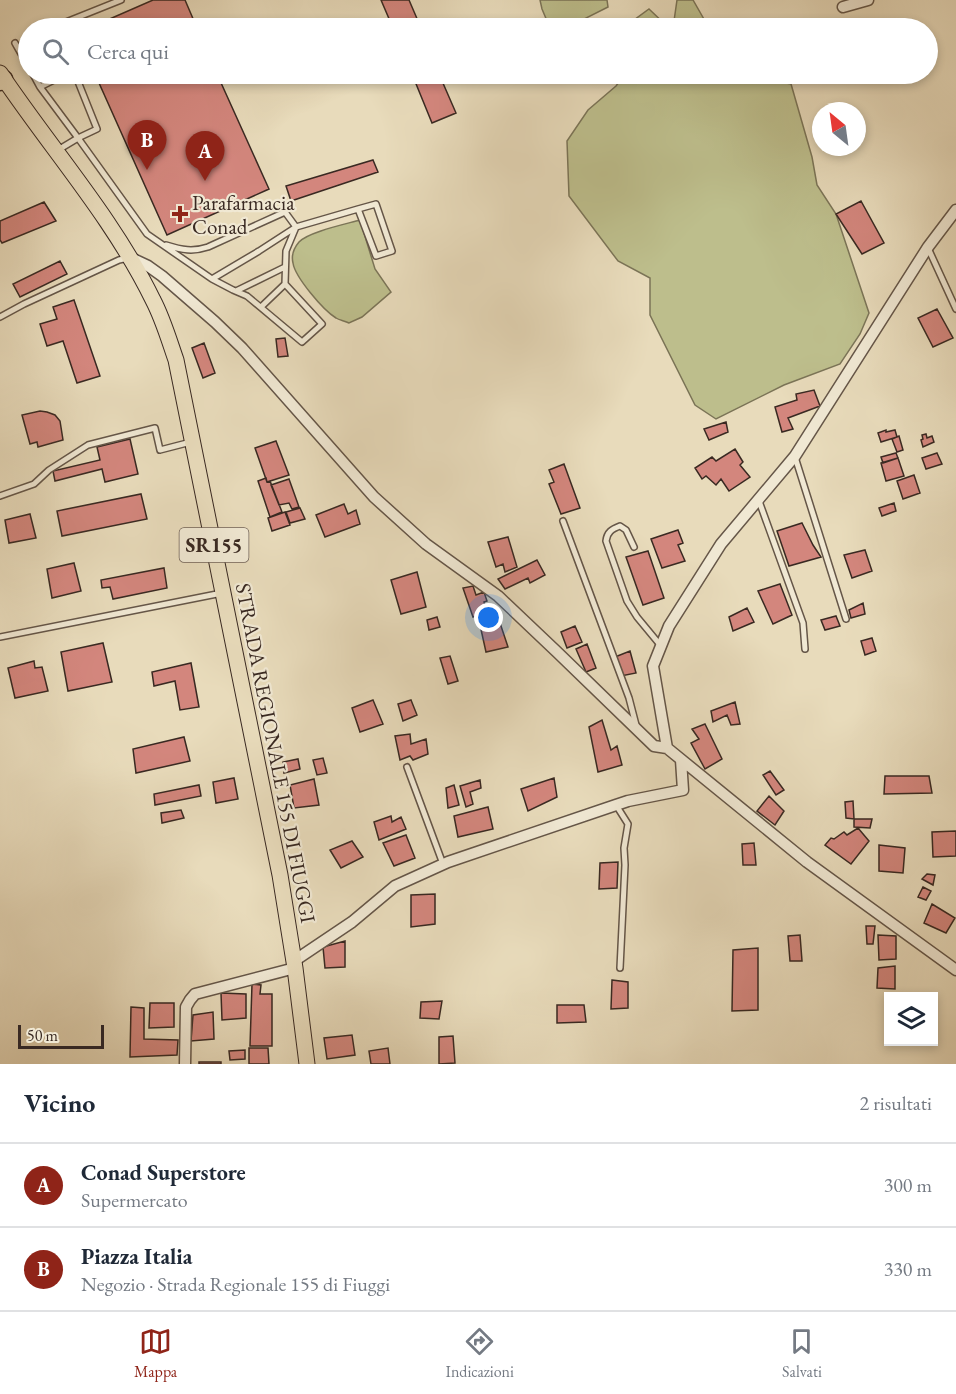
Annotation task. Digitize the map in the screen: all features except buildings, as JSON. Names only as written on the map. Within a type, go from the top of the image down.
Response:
[{"type":"main road","name":"STRADA REGIONALE 155 DI FIUGGI","points":[[1,78],[57,151],[130,257],[154,301],[176,360],[280,875],[295,964],[307,1064]]},
{"type":"street","points":[[843,7],[868,0]]},
{"type":"street","points":[[667,748],[653,666],[669,626],[721,544],[795,456],[928,247],[956,210]]},
{"type":"street","points":[[130,257],[162,276],[215,322],[242,348],[374,497],[426,544],[498,596],[654,746],[667,748],[807,862],[956,970]]},
{"type":"street","points":[[185,1064],[186,1007],[195,994],[295,964],[352,922],[395,886],[443,864],[628,801],[683,790],[681,760]]},
{"type":"lane","points":[[76,18],[121,0]]},
{"type":"lane","points":[[15,43],[18,48]]},
{"type":"lane","points":[[38,84],[147,234],[212,279],[247,296],[302,342],[322,324],[285,284],[286,251],[296,227]]},
{"type":"lane","points":[[40,87],[46,84]]},
{"type":"lane","points":[[57,151],[97,129],[79,84]]},
{"type":"lane","points":[[212,279],[296,227],[375,204],[392,251],[376,256],[358,209]]},
{"type":"lane","points":[[162,244],[184,250],[198,250],[285,212],[296,227]]},
{"type":"lane","points":[[928,247],[956,309]]},
{"type":"lane","points":[[0,317],[119,260],[130,257]]},
{"type":"lane","points":[[236,291],[285,267]]},
{"type":"lane","points":[[261,307],[285,284]]},
{"type":"lane","points":[[0,496],[34,484],[49,470],[88,445],[155,428],[160,450],[193,442]]},
{"type":"lane","points":[[795,456],[846,619]]},
{"type":"lane","points":[[758,499],[803,622],[805,649]]},
{"type":"lane","points":[[563,521],[629,698],[637,730]]},
{"type":"lane","points":[[634,547],[626,530],[620,526],[612,528],[607,535],[606,541],[627,600],[642,624],[661,646]]},
{"type":"lane","points":[[0,637],[223,593]]},
{"type":"lane","points":[[407,767],[443,864]]},
{"type":"lane","points":[[616,805],[628,824],[624,848],[621,968]]},
{"type":"green space","points":[[540,0],[607,0],[608,7],[586,18],[546,18]]},
{"type":"green space","points":[[677,0],[693,0],[703,18],[674,18]]},
{"type":"green space","points":[[649,9],[658,18],[637,18]]},
{"type":"green space","points":[[618,84],[791,84],[812,157],[817,185],[836,214],[869,313],[860,334],[840,364],[784,385],[716,419],[695,405],[650,315],[650,278],[618,261],[569,196],[567,141],[588,110]]},
{"type":"green space","points":[[360,220],[375,269],[391,292],[362,317],[349,323],[336,318],[317,301],[295,269],[292,257],[299,242],[304,238]]},
{"type":"place","name":"Piazza Italia","points":[[147,170]]},
{"type":"place","name":"Conad Superstore","points":[[205,181]]},
{"type":"place","name":"Parafarmacia Conad","points":[[180,214]]}]
